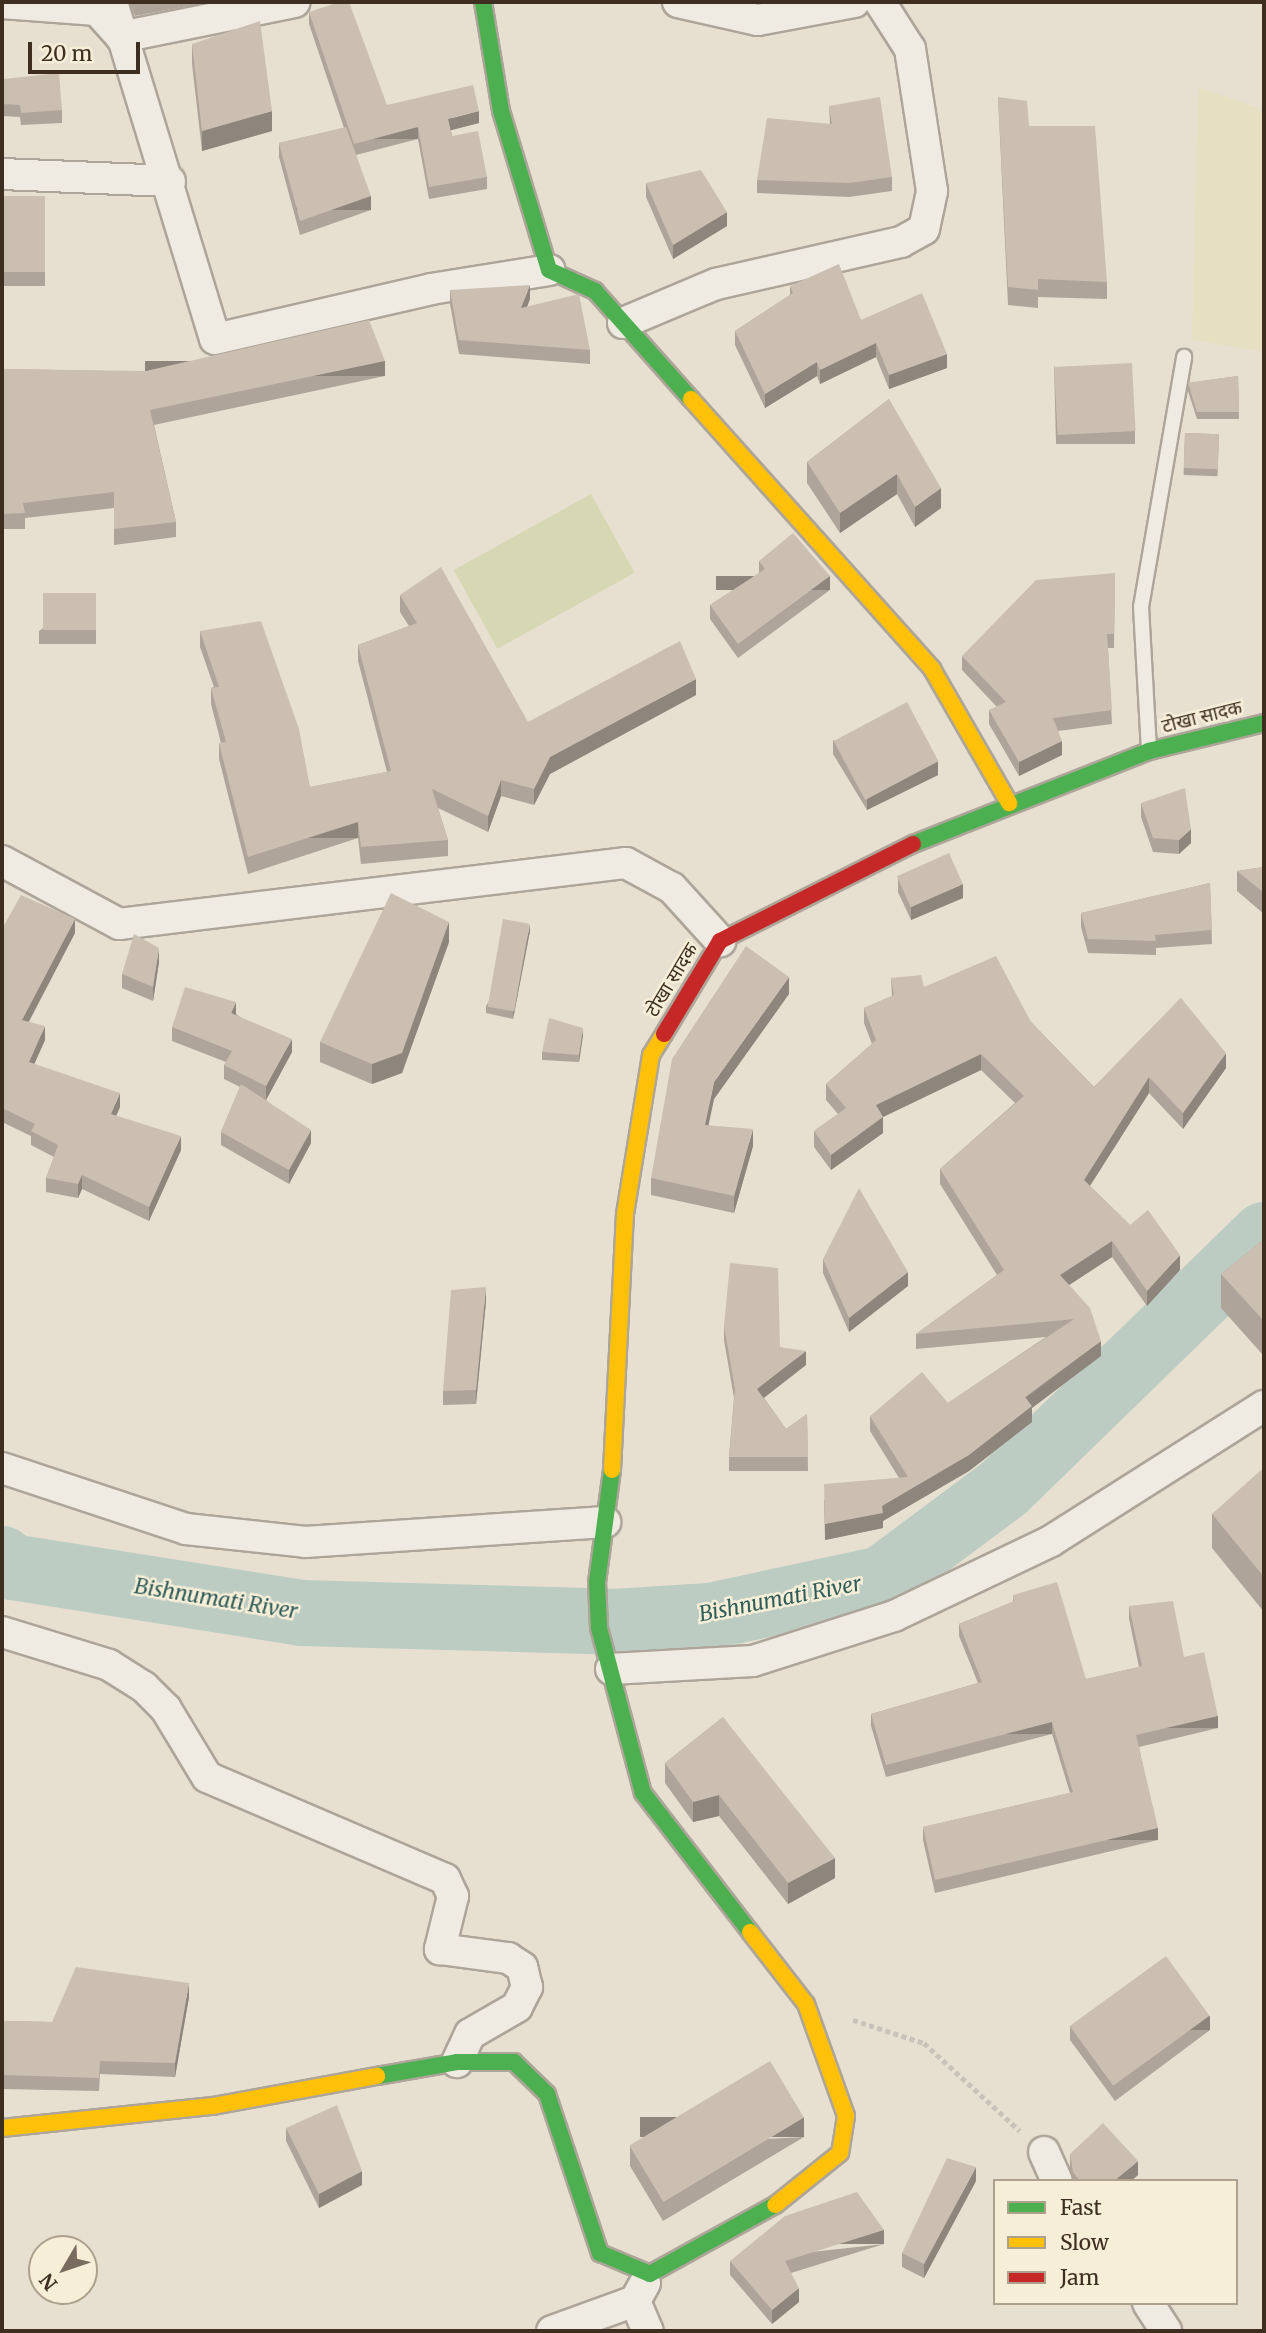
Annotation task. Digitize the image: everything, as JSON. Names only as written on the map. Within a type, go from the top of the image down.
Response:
[{"type":"main road","points":[[483,2],[501,111],[549,270],[595,290],[932,668],[1009,803]]},
{"type":"main road","name":"टोखा सादक","points":[[650,2274],[795,2194],[840,2153],[846,2116],[806,2004],[643,1793],[601,1627],[597,1581],[606,1522],[625,1214],[651,1055],[720,941],[1009,803],[1149,751],[1264,723]]},
{"type":"main road","points":[[2,2128],[213,2106],[457,2062],[514,2062],[531,2073],[547,2094],[600,2253],[650,2274]]},
{"type":"street","points":[[112,2],[121,37],[170,181],[215,339],[431,289],[549,270]]},
{"type":"street","points":[[121,37],[294,2]]},
{"type":"street","points":[[678,2],[758,20],[854,2]]},
{"type":"street","points":[[623,323],[716,284],[901,242],[924,229],[932,191],[910,49],[880,2]]},
{"type":"street","points":[[2,3],[97,10],[121,37]]},
{"type":"street","points":[[2,174],[170,181]]},
{"type":"street","points":[[2,861],[119,924],[626,863],[672,888],[720,941]]},
{"type":"street","points":[[611,1668],[753,1661],[894,1616],[1051,1541],[1264,1406]]},
{"type":"street","points":[[2,1468],[186,1529],[305,1542],[606,1522]]},
{"type":"street","points":[[2,1632],[109,1665],[144,1687],[166,1709],[207,1777],[445,1879],[453,1895],[440,1949],[508,1958],[522,1967],[527,1987],[517,2007],[470,2034],[457,2062]]},
{"type":"street","points":[[1044,2152],[1056,2179]]},
{"type":"street","points":[[552,2331],[635,2301],[650,2274]]},
{"type":"street","points":[[635,2301],[648,2331]]},
{"type":"street","points":[[1149,2305],[1166,2331]]},
{"type":"lane","points":[[1149,751],[1141,607],[1184,357]]},
{"type":"path","points":[[806,2004],[924,2043],[1044,2152]]},
{"type":"shaded area","points":[[1198,87],[1264,110],[1264,352],[1192,340]]},
{"type":"green space","points":[[591,494],[635,573],[497,649],[454,570]]},
{"type":"building","points":[[340,2],[349,2],[387,105],[473,85],[479,111],[448,119],[452,136],[478,131],[487,177],[429,187],[418,127],[354,144],[309,12]]},
{"type":"building","points":[[260,21],[272,111],[202,131],[192,44]]},
{"type":"building","points":[[2,52],[4,79],[59,73],[62,110],[21,113],[20,105],[2,104]]},
{"type":"building","points":[[880,97],[892,177],[849,183],[757,180],[767,118],[832,124],[829,106]]},
{"type":"building","points":[[998,97],[1027,101],[1029,126],[1095,126],[1107,282],[1038,279],[1038,290],[1008,287]]},
{"type":"building","points":[[346,127],[371,196],[300,221],[279,143]]},
{"type":"building","points":[[701,170],[727,212],[673,245],[646,183]]},
{"type":"building","points":[[2,196],[45,196],[45,272],[2,272]]},
{"type":"building","points":[[839,264],[861,320],[922,293],[947,354],[889,375],[876,343],[820,370],[817,362],[765,394],[735,331],[793,293],[790,286]]},
{"type":"building","points":[[530,285],[521,308],[579,294],[590,350],[459,340],[450,290]]},
{"type":"building","points":[[369,320],[385,361],[150,410],[176,522],[114,529],[114,492],[23,503],[25,513],[2,514],[2,369],[146,371]]},
{"type":"building","points":[[1132,363],[1136,431],[1058,435],[1054,367]]},
{"type":"building","points":[[1238,376],[1239,412],[1197,412],[1188,383]]},
{"type":"building","points":[[889,399],[941,488],[915,507],[897,474],[840,513],[807,462]]},
{"type":"building","points":[[1185,433],[1219,434],[1218,469],[1184,468]]},
{"type":"building","points":[[793,533],[830,576],[738,644],[710,605],[765,569],[759,561]]},
{"type":"building","points":[[441,567],[528,722],[680,641],[696,679],[550,757],[534,789],[501,780],[488,816],[432,789],[448,840],[361,847],[358,822],[248,857],[219,743],[226,742],[211,688],[219,687],[200,631],[261,621],[299,729],[310,787],[391,771],[358,645],[417,623],[400,595]]},
{"type":"building","points":[[1115,573],[1114,634],[1107,634],[1112,710],[1053,718],[1062,741],[1019,762],[989,710],[1006,702],[962,656],[1036,580]]},
{"type":"building","points":[[43,593],[96,593],[96,630],[43,630]]},
{"type":"building","points":[[907,702],[938,761],[865,800],[834,741]]},
{"type":"building","points":[[1185,788],[1191,829],[1179,840],[1153,838],[1141,803]]},
{"type":"building","points":[[949,853],[963,884],[911,907],[897,876]]},
{"type":"building","points":[[1264,867],[1264,893],[1237,871]]},
{"type":"building","points":[[1210,883],[1212,930],[1155,935],[1156,941],[1088,939],[1081,913]]},
{"type":"building","points":[[391,893],[449,922],[402,1053],[372,1064],[320,1042]]},
{"type":"building","points":[[21,895],[75,919],[22,1020],[45,1026],[29,1062],[120,1093],[111,1114],[181,1136],[149,1207],[82,1175],[78,1184],[46,1178],[58,1145],[31,1131],[35,1124],[2,1108],[2,929]]},
{"type":"building","points":[[503,919],[530,924],[514,1011],[488,1007]]},
{"type":"building","points":[[134,934],[159,948],[153,987],[122,974]]},
{"type":"building","points":[[746,946],[789,977],[714,1082],[705,1125],[753,1129],[734,1196],[651,1178],[672,1059]]},
{"type":"building","points":[[996,956],[1031,1022],[1094,1087],[1181,998],[1226,1053],[1183,1113],[1149,1077],[1084,1180],[1130,1225],[1148,1210],[1180,1255],[1147,1291],[1112,1241],[1060,1275],[1090,1308],[1101,1341],[1025,1397],[1032,1406],[969,1455],[882,1506],[883,1513],[825,1524],[824,1484],[908,1477],[870,1416],[922,1372],[948,1403],[1074,1319],[916,1334],[1004,1270],[940,1169],[1024,1096],[981,1054],[876,1105],[883,1117],[831,1155],[814,1131],[846,1108],[826,1084],[876,1040],[864,1008],[894,995],[891,978],[921,975],[924,987]]},
{"type":"building","points":[[185,987],[236,1002],[231,1013],[292,1039],[266,1086],[224,1065],[232,1051],[172,1027]]},
{"type":"building","points":[[549,1018],[583,1028],[579,1055],[542,1052]]},
{"type":"building","points":[[241,1084],[311,1130],[289,1170],[221,1132]]},
{"type":"building","points":[[859,1188],[908,1272],[849,1318],[823,1259]]},
{"type":"building","points":[[1264,1239],[1264,1319],[1263,1320],[1221,1274]]},
{"type":"building","points":[[730,1263],[778,1268],[780,1347],[806,1351],[757,1389],[786,1429],[807,1414],[808,1457],[729,1457],[735,1389],[724,1326]]},
{"type":"building","points":[[486,1287],[476,1390],[443,1391],[451,1290]]},
{"type":"building","points":[[1261,1470],[1264,1475],[1264,1577],[1212,1514]]},
{"type":"building","points":[[1057,1582],[1086,1679],[1142,1666],[1129,1606],[1173,1601],[1184,1657],[1204,1652],[1218,1716],[1136,1735],[1158,1828],[935,1880],[923,1827],[1073,1792],[1052,1722],[886,1765],[871,1714],[982,1682],[959,1624],[1014,1601],[1013,1595]]},
{"type":"building","points":[[723,1717],[835,1858],[788,1883],[719,1795],[693,1802],[665,1763]]},
{"type":"building","points":[[1166,1956],[1209,2016],[1113,2086],[1070,2026]]},
{"type":"building","points":[[76,1967],[189,1983],[175,2063],[100,2061],[99,2078],[3,2075],[4,2021],[52,2022]]},
{"type":"building","points":[[770,2061],[804,2118],[663,2202],[629,2145]]},
{"type":"building","points":[[337,2105],[362,2171],[319,2194],[286,2128]]},
{"type":"building","points":[[1103,2123],[1138,2161],[1116,2179],[1078,2179],[1073,2172],[1070,2154]]},
{"type":"building","points":[[947,2158],[976,2167],[924,2264],[902,2253]]},
{"type":"building","points":[[857,2192],[884,2230],[785,2261],[799,2288],[772,2310],[730,2261],[785,2216]]},
{"type":"waterway","name":"Bishnumati River","points":[[2,1559],[12,1567],[301,1613],[614,1622],[710,1616],[882,1579],[1004,1488],[1264,1235]]},
{"type":"traffic: fast","points":[[483,2],[501,111],[549,270],[595,291],[691,399]]},
{"type":"traffic: fast","points":[[913,844],[1149,751],[1264,723]]},
{"type":"traffic: fast","points":[[612,1470],[597,1582],[599,1628],[643,1793],[750,1932]]},
{"type":"traffic: fast","points":[[377,2076],[457,2062],[514,2062],[547,2094],[600,2253],[650,2274],[775,2205]]},
{"type":"traffic: slow","points":[[691,399],[932,669],[1009,803]]},
{"type":"traffic: slow","points":[[612,1470],[625,1214],[651,1055],[664,1034]]},
{"type":"traffic: slow","points":[[750,1932],[806,2004],[846,2116],[840,2153],[775,2205]]},
{"type":"traffic: slow","points":[[2,2128],[213,2106],[377,2076]]},
{"type":"traffic: jam","points":[[664,1034],[720,941],[913,844]]}]
